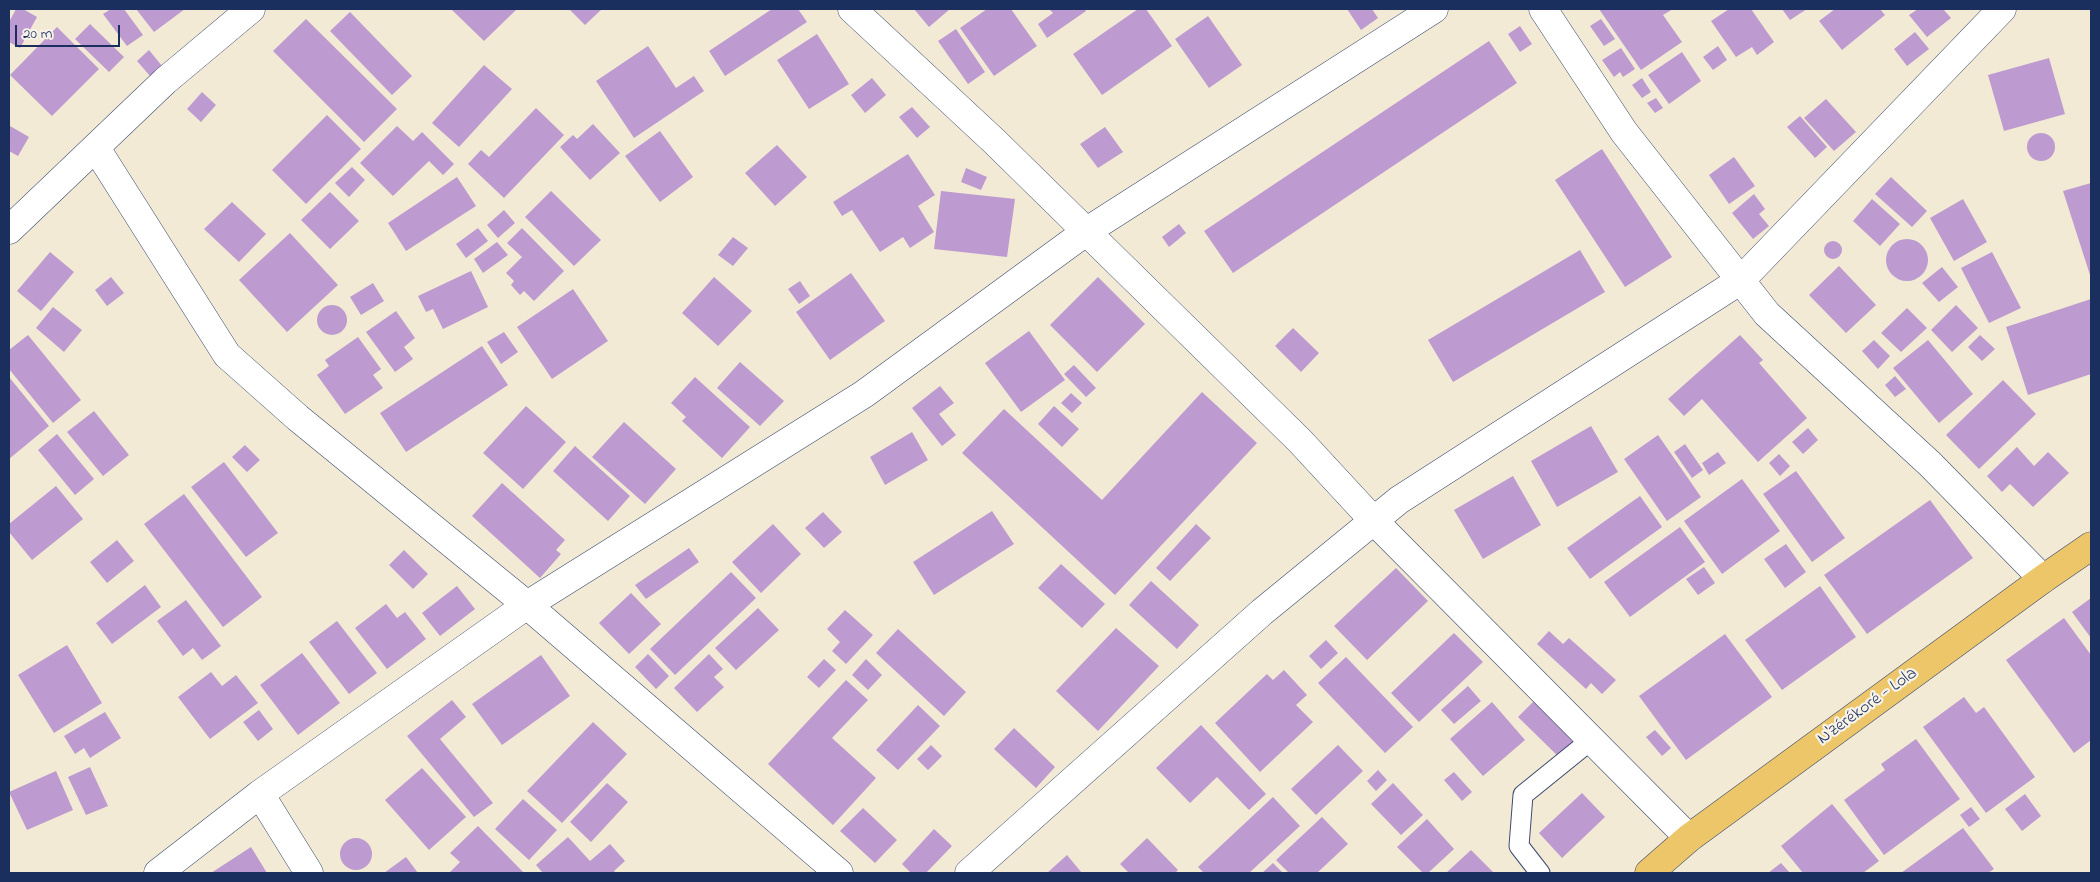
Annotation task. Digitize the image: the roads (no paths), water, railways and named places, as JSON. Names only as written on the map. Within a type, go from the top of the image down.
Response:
[{"type":"highway","name":"N'zérékoré - Lola","points":[[1655,871],[1689,838],[2043,579],[2091,546]]},
{"type":"street","points":[[9,230],[165,81],[251,9]]},
{"type":"street","points":[[852,9],[1087,231],[1300,440],[1374,521],[1689,838]]},
{"type":"street","points":[[158,873],[260,794],[527,605],[864,394],[1087,231],[1434,9]]},
{"type":"street","points":[[1543,9],[1624,132],[1767,314],[1930,464],[2043,579]]},
{"type":"street","points":[[969,873],[1262,612],[1399,500],[1741,280],[2002,9]]},
{"type":"street","points":[[96,148],[227,355],[298,418],[527,605],[839,873]]},
{"type":"street","points":[[260,794],[309,873]]},
{"type":"lane","points":[[1540,873],[1519,846],[1523,795],[1591,740]]}]
